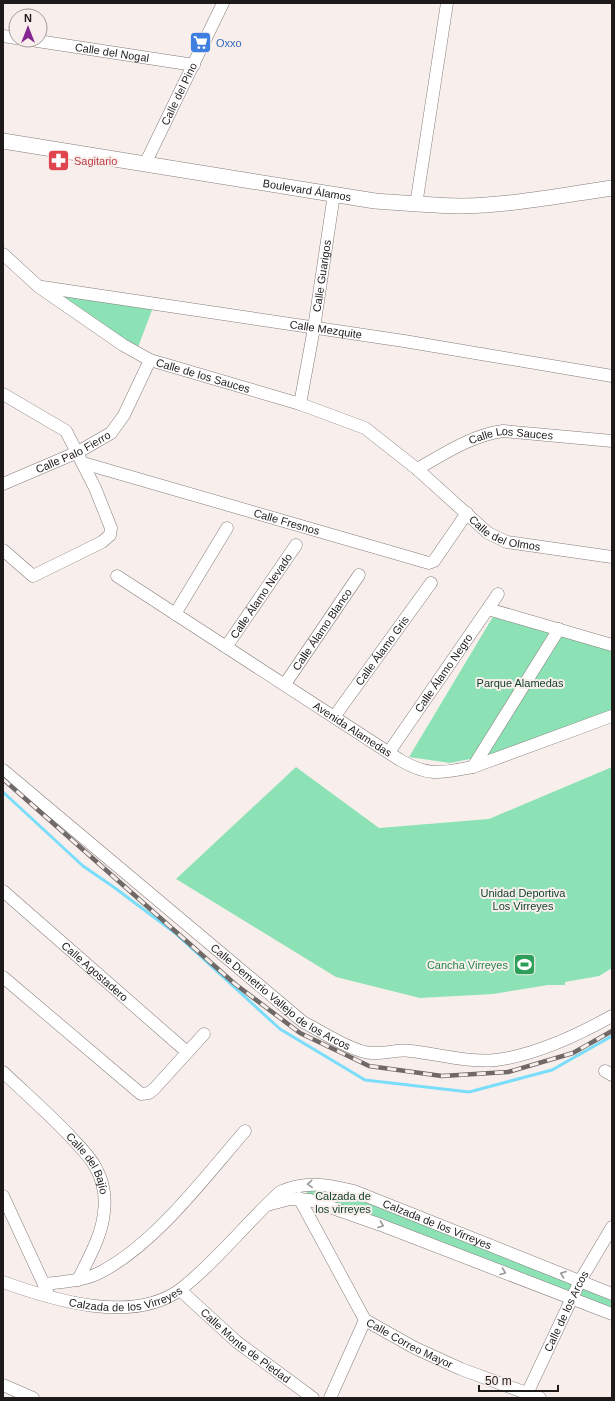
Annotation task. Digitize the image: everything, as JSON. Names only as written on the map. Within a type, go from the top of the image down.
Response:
[{"type":"main road","name":"Boulevard Álamos","points":[[3,141],[334,194],[416,204],[464,206],[511,202],[612,188]]},
{"type":"street","name":"Calle del Pino","points":[[145,164],[223,3]]},
{"type":"street","points":[[416,204],[447,3]]},
{"type":"street","name":"Calle del Nogal","points":[[48,43],[194,65]]},
{"type":"street","name":"Calle Guarigos","points":[[300,404],[314,328],[334,194]]},
{"type":"street","name":"Calle de los Sauces","points":[[3,254],[39,287],[123,345],[150,360],[300,404],[365,428],[417,470]]},
{"type":"street","name":"Calle Mezquite","points":[[39,287],[314,328],[612,376]]},
{"type":"street","name":"Calle Palo Fierro","points":[[3,484],[81,458],[117,425],[124,415],[150,360]]},
{"type":"street","points":[[3,394],[66,431],[81,458],[111,528],[110,535],[102,542],[33,576],[3,550]]},
{"type":"street","name":"Calle Los Sauces","points":[[417,470],[482,435],[495,432],[503,431],[612,441]]},
{"type":"street","name":"Calle Fresnos","points":[[81,458],[429,563],[434,561],[467,514]]},
{"type":"street","name":"Calle del Olmos","points":[[417,470],[488,533],[507,542],[612,557]]},
{"type":"street","points":[[175,614],[227,528]]},
{"type":"street","name":"Calle Álamo Nevado","points":[[226,647],[296,545]]},
{"type":"street","name":"Calle Álamo Blanco","points":[[285,684],[358,574]]},
{"type":"street","name":"Avenida Alamedas","points":[[117,576],[410,766],[423,772],[442,772],[473,767],[612,716]]},
{"type":"street","name":"Calle Álamo Gris","points":[[334,717],[431,583]]},
{"type":"street","name":"Calle Álamo Negro","points":[[389,752],[498,594]]},
{"type":"street","points":[[488,608],[612,645]]},
{"type":"street","points":[[473,767],[559,629]]},
{"type":"street","name":"Calle Demetrio Vallejo de los Arcos","points":[[3,770],[303,1022],[350,1046],[370,1054],[409,1050],[446,1057],[495,1060],[525,1053],[582,1034],[612,1016]]},
{"type":"street","name":"Calle Agostadero","points":[[3,891],[187,1052]]},
{"type":"street","points":[[3,977],[138,1094],[145,1095],[150,1093],[204,1034]]},
{"type":"street","name":"Calle del Bajío","points":[[3,1072],[43,1108],[83,1150],[96,1167],[102,1184],[105,1202],[102,1225],[78,1280]]},
{"type":"street","points":[[44,1284],[78,1280],[101,1272],[139,1245],[176,1210],[245,1131]]},
{"type":"street","name":"Calzada de los Virreyes","points":[[3,1282],[50,1298],[97,1306],[134,1306],[157,1302],[180,1290],[196,1276],[264,1206],[280,1192],[290,1187],[310,1184],[330,1185],[354,1191],[612,1294]]},
{"type":"street","points":[[3,1196],[50,1298]]},
{"type":"street","name":"Calzada de los Virreyes","points":[[264,1206],[299,1198],[310,1200],[381,1225],[612,1314]]},
{"type":"street","name":"Calle Correo Mayor","points":[[299,1198],[365,1320],[415,1348],[461,1369],[526,1396],[540,1398]]},
{"type":"street","name":"Calle de los Arcos","points":[[526,1396],[580,1281],[612,1227]]},
{"type":"street","name":"Calle Monte de Piedad","points":[[180,1290],[237,1342],[313,1398]]},
{"type":"street","points":[[330,1398],[365,1320]]},
{"type":"street","points":[[3,1385],[33,1398]]},
{"type":"green space","points":[[46,290],[154,305],[138,347]]},
{"type":"green space","name":"Parque Alamedas","points":[[494,615],[612,651],[612,710],[490,755],[450,763],[409,757]]},
{"type":"green space","name":"Unidad Deportiva Los Virreyes","points":[[296,767],[379,828],[489,819],[612,767],[612,968],[599,976],[565,982],[565,985],[548,985],[493,994],[420,998],[336,977],[176,879]]},
{"type":"green space","name":"Calzada de los virreyes","points":[[326,1186],[580,1283],[574,1300],[309,1202],[306,1187]]},
{"type":"green space","points":[[584,1284],[612,1295],[612,1316],[579,1302]]},
{"type":"waterway","points":[[3,792],[83,866],[175,933],[280,1029],[365,1080],[469,1092],[552,1070],[612,1036]]},
{"type":"railway","points":[[3,779],[235,984],[300,1033],[369,1066],[442,1076],[508,1072],[573,1053],[612,1031]]},
{"type":"place","name":"Oxxo","points":[[200,43]]},
{"type":"place","name":"Sagitario","points":[[59,161]]},
{"type":"place","name":"Cancha Virreyes","points":[[524,965]]}]
